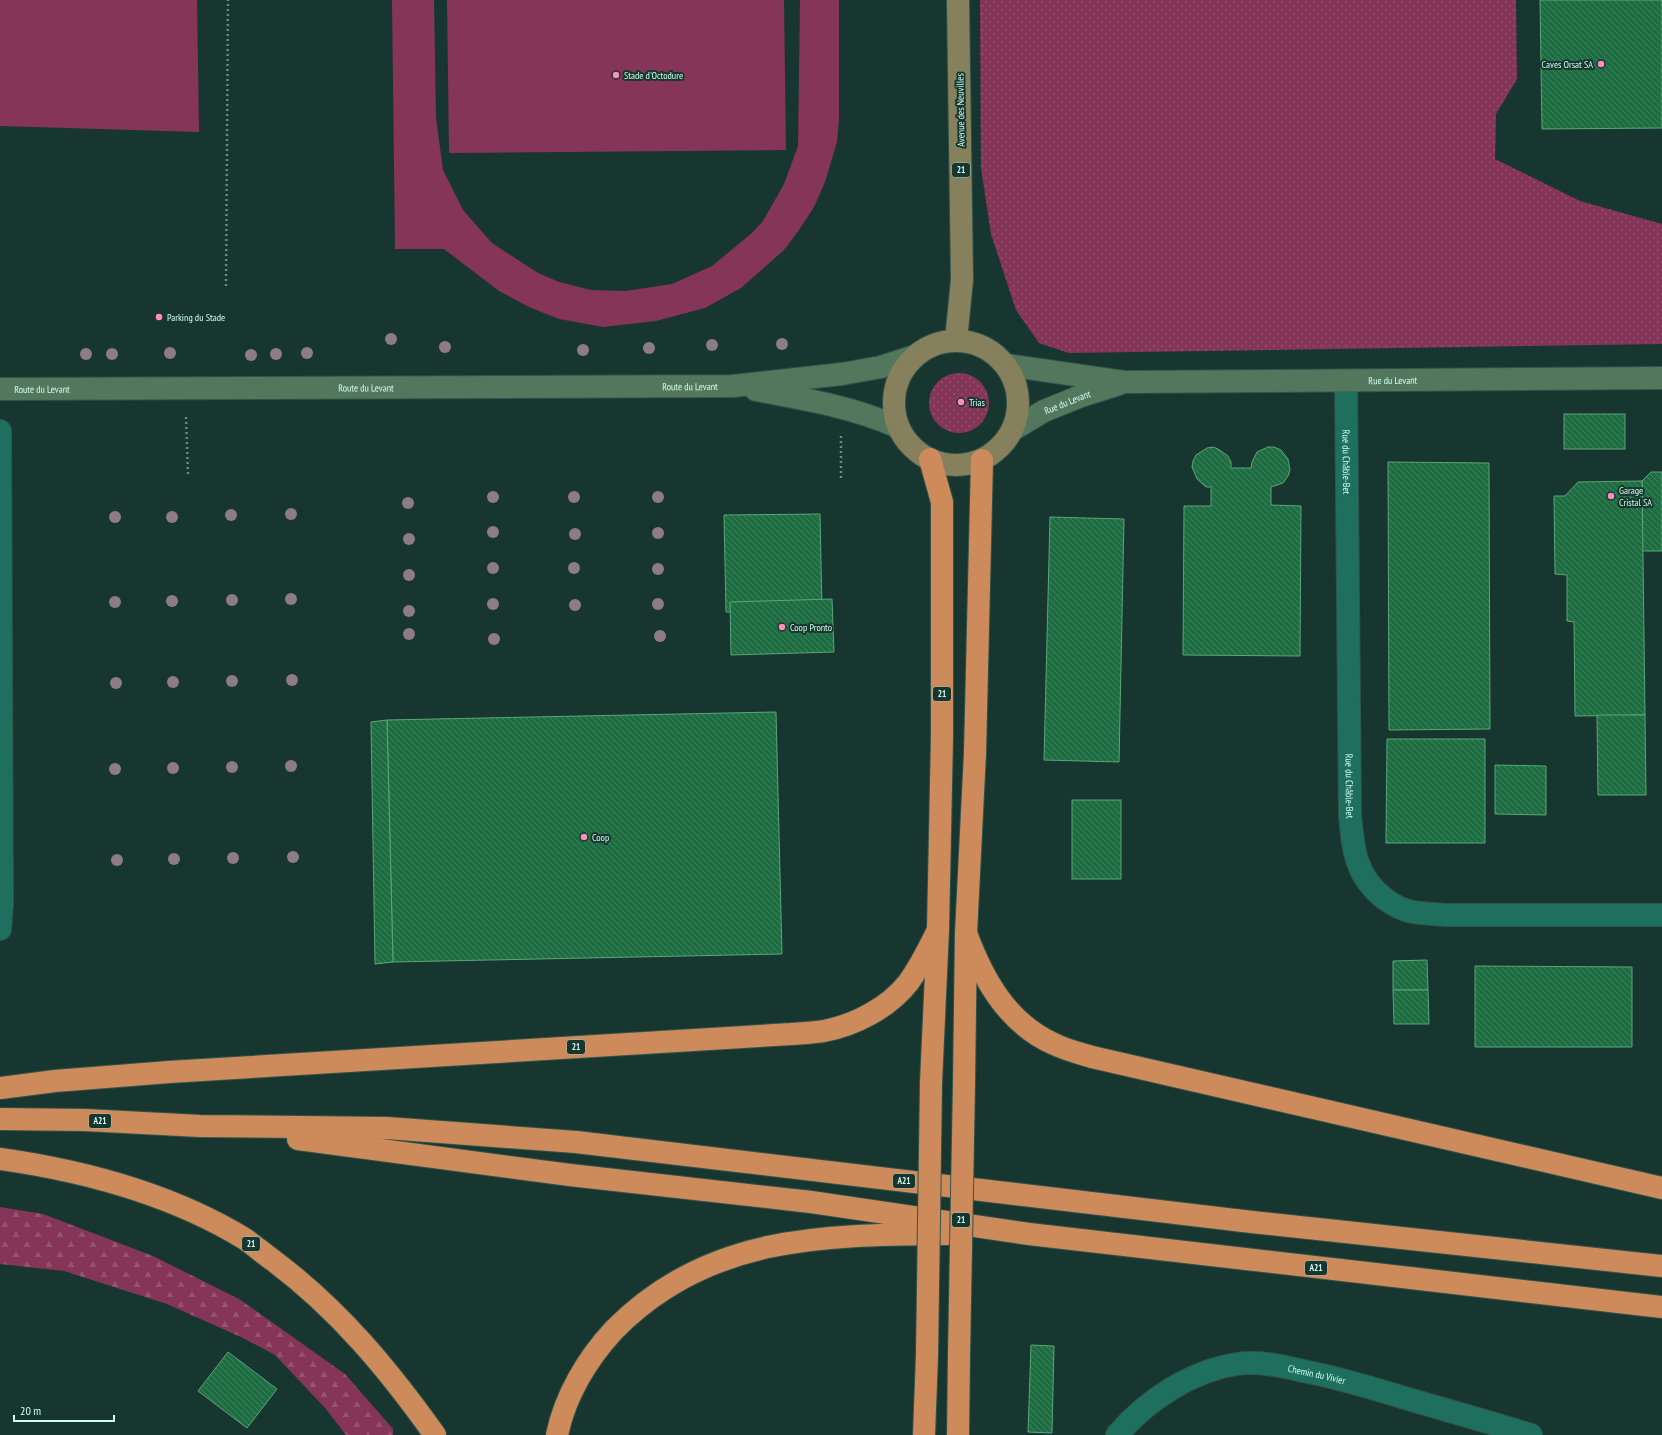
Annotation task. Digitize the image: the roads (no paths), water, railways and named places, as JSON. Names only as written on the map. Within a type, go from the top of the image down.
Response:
[{"type":"highway","name":"21","points":[[0,1088],[55,1081],[169,1072],[783,1035],[824,1031],[850,1024],[868,1015],[892,999],[908,984],[938,930],[942,736],[942,502],[930,459]]},
{"type":"highway","name":"21","points":[[958,1435],[966,933],[975,753],[982,460]]},
{"type":"highway","points":[[924,1435],[927,1355],[931,1084],[938,930]]},
{"type":"highway","points":[[966,933],[973,952],[987,981],[1006,1008],[1014,1017],[1032,1031],[1053,1044],[1067,1050],[1092,1058],[1662,1188]]},
{"type":"highway","name":"A21","points":[[0,1119],[85,1120],[200,1126],[387,1128],[576,1142],[1244,1221],[1662,1266]]},
{"type":"highway","name":"A21","points":[[200,1126],[570,1175],[811,1202],[1029,1234],[1662,1306]]},
{"type":"highway","name":"21","points":[[0,1159],[46,1166],[95,1176],[157,1197],[208,1219],[246,1240],[317,1295],[348,1325],[385,1368],[435,1435]]},
{"type":"highway","points":[[557,1435],[564,1410],[574,1388],[584,1369],[606,1339],[622,1322],[654,1296],[685,1277],[713,1263],[772,1246],[813,1239],[903,1234],[1029,1234]]},
{"type":"main road","name":"Avenue des Neuvilles","points":[[956,340],[962,280],[958,0]]},
{"type":"main road","points":[[956,340],[978,344],[998,356],[1006,365],[1014,380],[1018,394],[1018,412],[1014,429],[1004,444],[990,456],[974,463],[947,465],[930,459],[917,451],[906,440],[898,427],[894,405],[897,384],[907,364],[915,356],[934,344],[956,340]]},
{"type":"street","name":"Route du Levant","points":[[0,389],[733,386],[842,374],[881,367],[915,356]]},
{"type":"street","name":"Rue du Levant","points":[[1006,365],[1124,382],[1662,378]]},
{"type":"street","name":"Rue du Châble-Bet","points":[[1346,381],[1350,814],[1356,860],[1364,878],[1379,894],[1392,904],[1413,912],[1447,915],[1662,915]]},
{"type":"street","name":"Rue du Levant","points":[[1014,429],[1044,411],[1081,396],[1124,382]]},
{"type":"street","name":"Route du Levant","points":[[733,386],[841,406],[880,419],[898,427]]},
{"type":"street","points":[[0,431],[2,888],[2,919],[0,929]]},
{"type":"street","name":"Chemin du Vivier","points":[[1117,1435],[1138,1414],[1176,1386],[1190,1378],[1210,1370],[1239,1364],[1277,1365],[1323,1375],[1531,1435]]},
{"type":"place","name":"Caves Orsat SA","points":[[1601,64]]},
{"type":"place","name":"Stade d'Octodure","points":[[616,75]]},
{"type":"place","name":"Parking du Stade","points":[[159,317]]},
{"type":"place","name":"Trias","points":[[961,402]]},
{"type":"place","name":"Garage Cristal SA","points":[[1611,496]]},
{"type":"place","name":"Coop Pronto","points":[[782,627]]},
{"type":"place","name":"Coop","points":[[584,837]]}]
